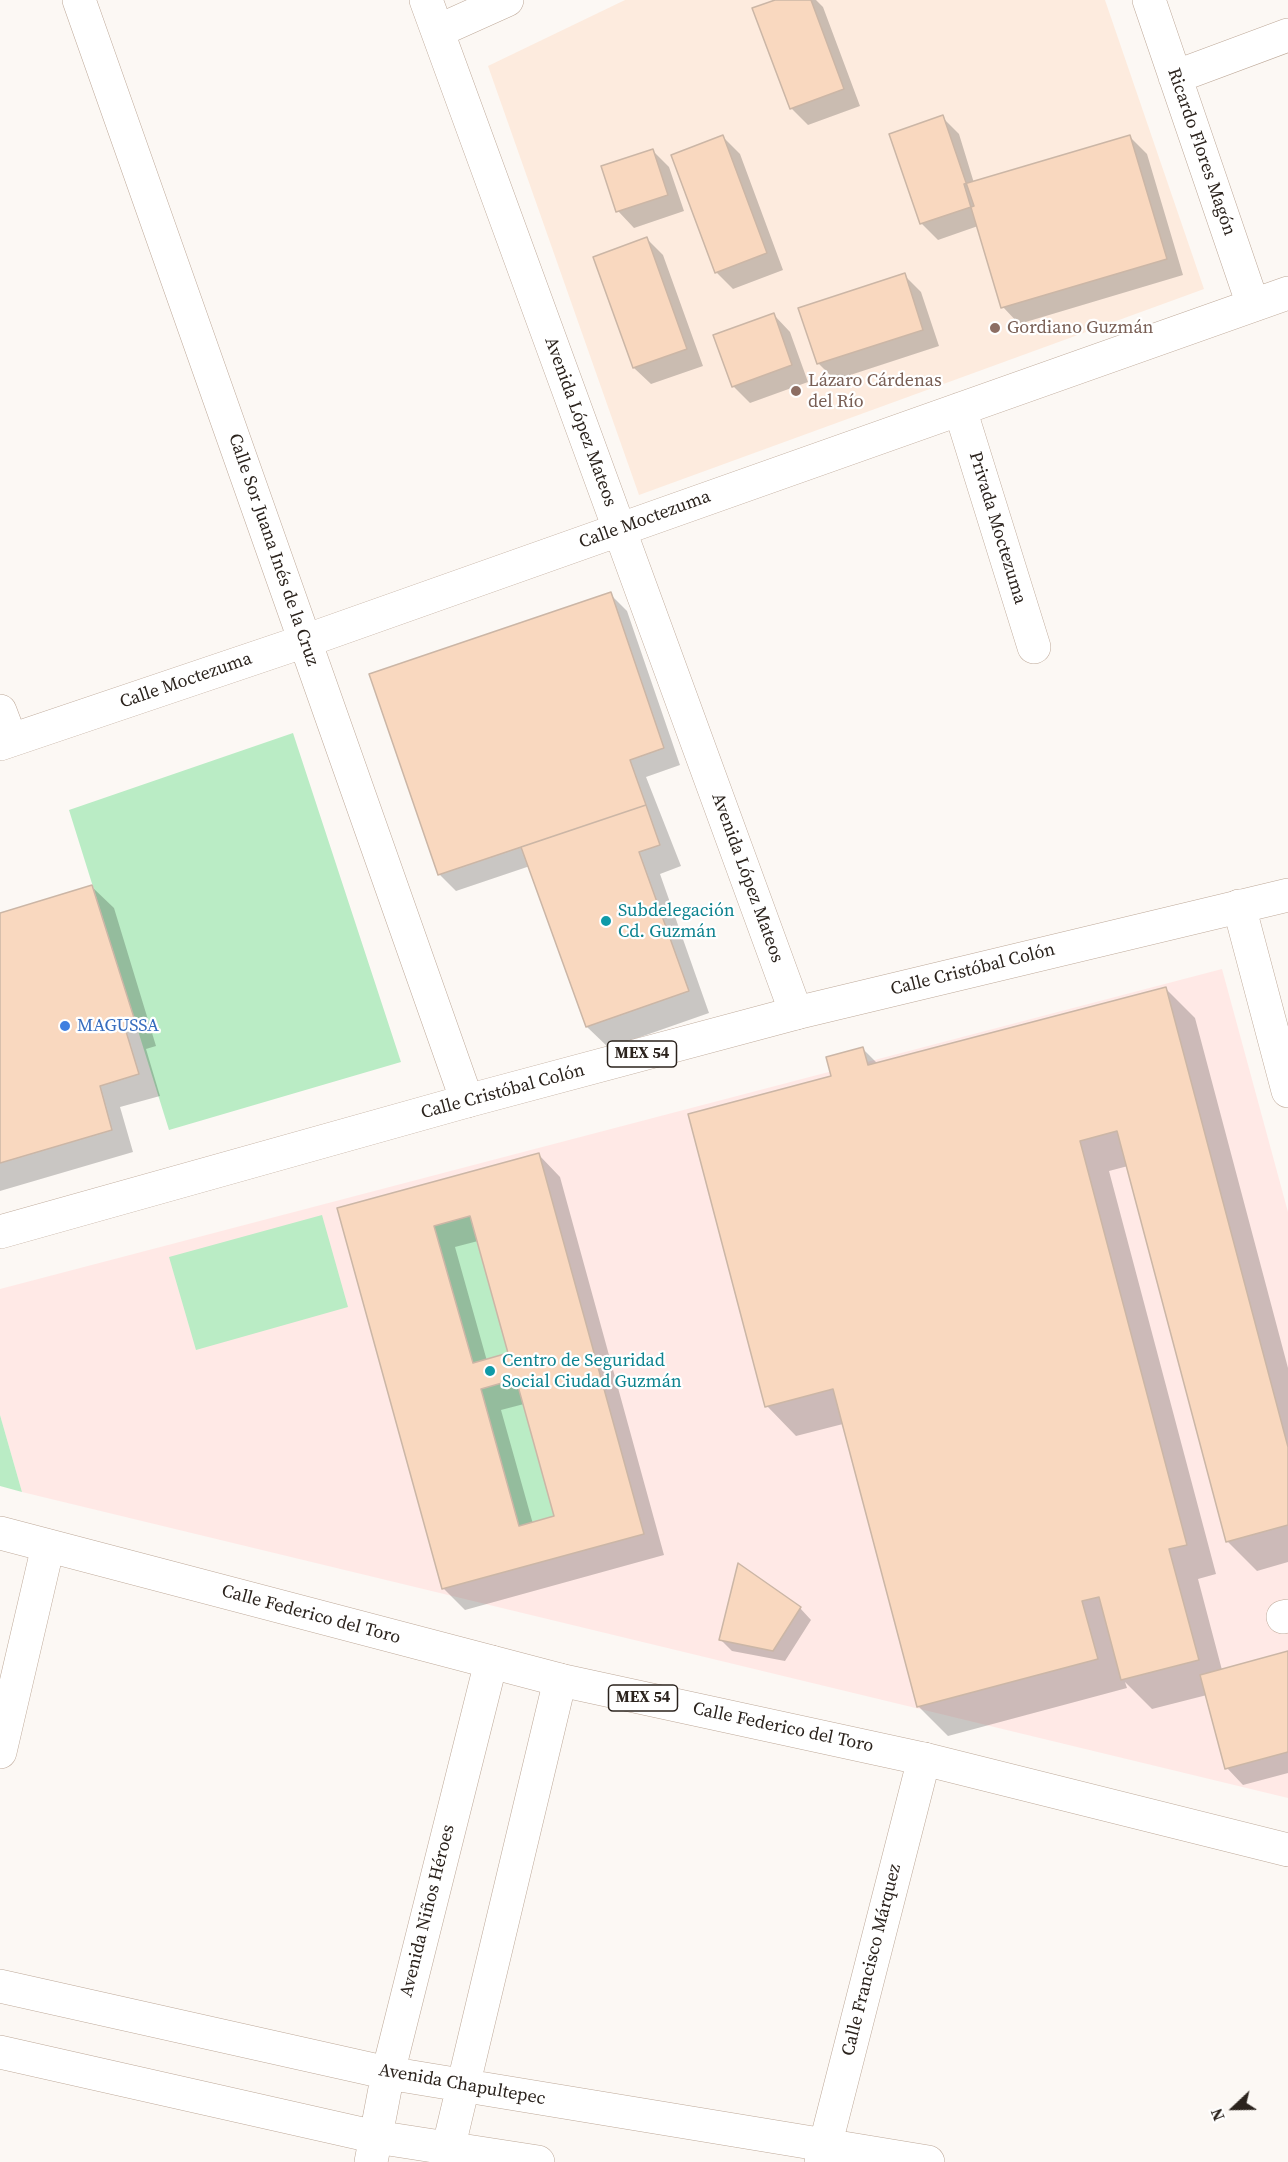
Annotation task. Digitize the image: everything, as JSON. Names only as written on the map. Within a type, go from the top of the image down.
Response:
[{"type":"street","name":"Calle Sor Juana Inés de la Cruz","points":[[79,0],[467,1101]]},
{"type":"street","name":"Avenida López Mateos","points":[[426,0],[796,1013]]},
{"type":"street","points":[[438,31],[507,0]]},
{"type":"street","name":"Ricardo Flores Magón","points":[[1149,0],[1253,305]]},
{"type":"street","points":[[1175,78],[1288,35]]},
{"type":"street","name":"Calle Moctezuma","points":[[4,732],[305,641],[1288,292]]},
{"type":"street","name":"Privada Moctezuma","points":[[960,409],[1034,647]]},
{"type":"street","name":"Calle Cristóbal Colón","points":[[0,1232],[467,1101],[796,1013],[1288,895]]},
{"type":"street","points":[[1239,906],[1288,1091]]},
{"type":"street","name":"Calle Federico del Toro","points":[[0,1533],[560,1680],[924,1759],[1288,1850]]},
{"type":"street","points":[[0,1752],[48,1546]]},
{"type":"street","name":"Avenida Niños Héroes","points":[[373,2150],[388,2073],[491,1662]]},
{"type":"street","points":[[447,2156],[560,1680]]},
{"type":"street","name":"Calle Francisco Márquez","points":[[823,2154],[924,1759]]},
{"type":"street","name":"Avenida Chapultepec","points":[[0,1986],[388,2073],[823,2154],[928,2162]]},
{"type":"street","points":[[0,2052],[373,2150],[538,2162]]},
{"type":"shaded area","points":[[625,0],[1105,0],[1204,289],[639,495],[488,66]]},
{"type":"shaded area","points":[[1222,969],[1288,1212],[1288,1798],[22,1492],[0,1415],[0,1289]]},
{"type":"green space","points":[[293,733],[401,1062],[169,1130],[69,810]]},
{"type":"green space","points":[[322,1215],[348,1307],[196,1350],[169,1257]]},
{"type":"green space","points":[[470,1216],[508,1353],[473,1363],[434,1226]]},
{"type":"green space","points":[[516,1379],[554,1516],[519,1526],[481,1389]]},
{"type":"green space","points":[[0,1415],[22,1492],[0,1486]]},
{"type":"building","points":[[775,0],[811,0],[844,89],[790,109],[752,8]]},
{"type":"building","points":[[943,115],[974,206],[920,224],[889,134]]},
{"type":"building","points":[[723,135],[767,253],[715,273],[671,155]]},
{"type":"building","points":[[1130,135],[1167,259],[1001,308],[964,184]]},
{"type":"building","points":[[653,149],[668,195],[616,212],[601,166]]},
{"type":"building","points":[[647,237],[687,349],[633,368],[593,257]]},
{"type":"building","points":[[905,273],[923,330],[817,364],[798,308]]},
{"type":"building","points":[[774,313],[792,365],[732,387],[713,335]]},
{"type":"building","points":[[611,592],[664,748],[630,760],[646,805],[438,875],[369,674]]},
{"type":"building","name":"Subdelegación Cd. Guzmán","points":[[646,805],[660,845],[639,852],[689,991],[586,1027],[521,847]]},
{"type":"building","name":"MAGUSSA","points":[[92,885],[136,1024],[125,1028],[139,1074],[100,1086],[112,1130],[0,1163],[0,913]]},
{"type":"building","points":[[1166,987],[1288,1447],[1288,1525],[1226,1542],[1117,1131],[1080,1141],[1187,1545],[1169,1549],[1199,1660],[1121,1680],[1099,1597],[1082,1601],[1098,1659],[917,1707],[833,1389],[765,1407],[688,1114],[831,1076],[826,1057],[863,1047],[868,1065]]},
{"type":"building","name":"Centro de Seguridad Social Ciudad Guzmán","points":[[539,1153],[644,1534],[442,1589],[337,1208]],"holes":[[[470,1216],[508,1353],[473,1363],[434,1226]],[[516,1379],[554,1516],[519,1526],[481,1389]]]},
{"type":"building","points":[[738,1563],[801,1607],[773,1651],[719,1640]]},
{"type":"building","points":[[1288,1651],[1288,1752],[1225,1769],[1200,1675]]},
{"type":"place","name":"Gordiano Guzmán","points":[[995,328]]},
{"type":"place","name":"Lázaro Cárdenas del Río","points":[[796,391]]},
{"type":"place","name":"Subdelegación Cd. Guzmán","points":[[606,921]]},
{"type":"place","name":"MAGUSSA","points":[[65,1026]]},
{"type":"place","name":"Centro de Seguridad Social Ciudad Guzmán","points":[[490,1371]]}]
